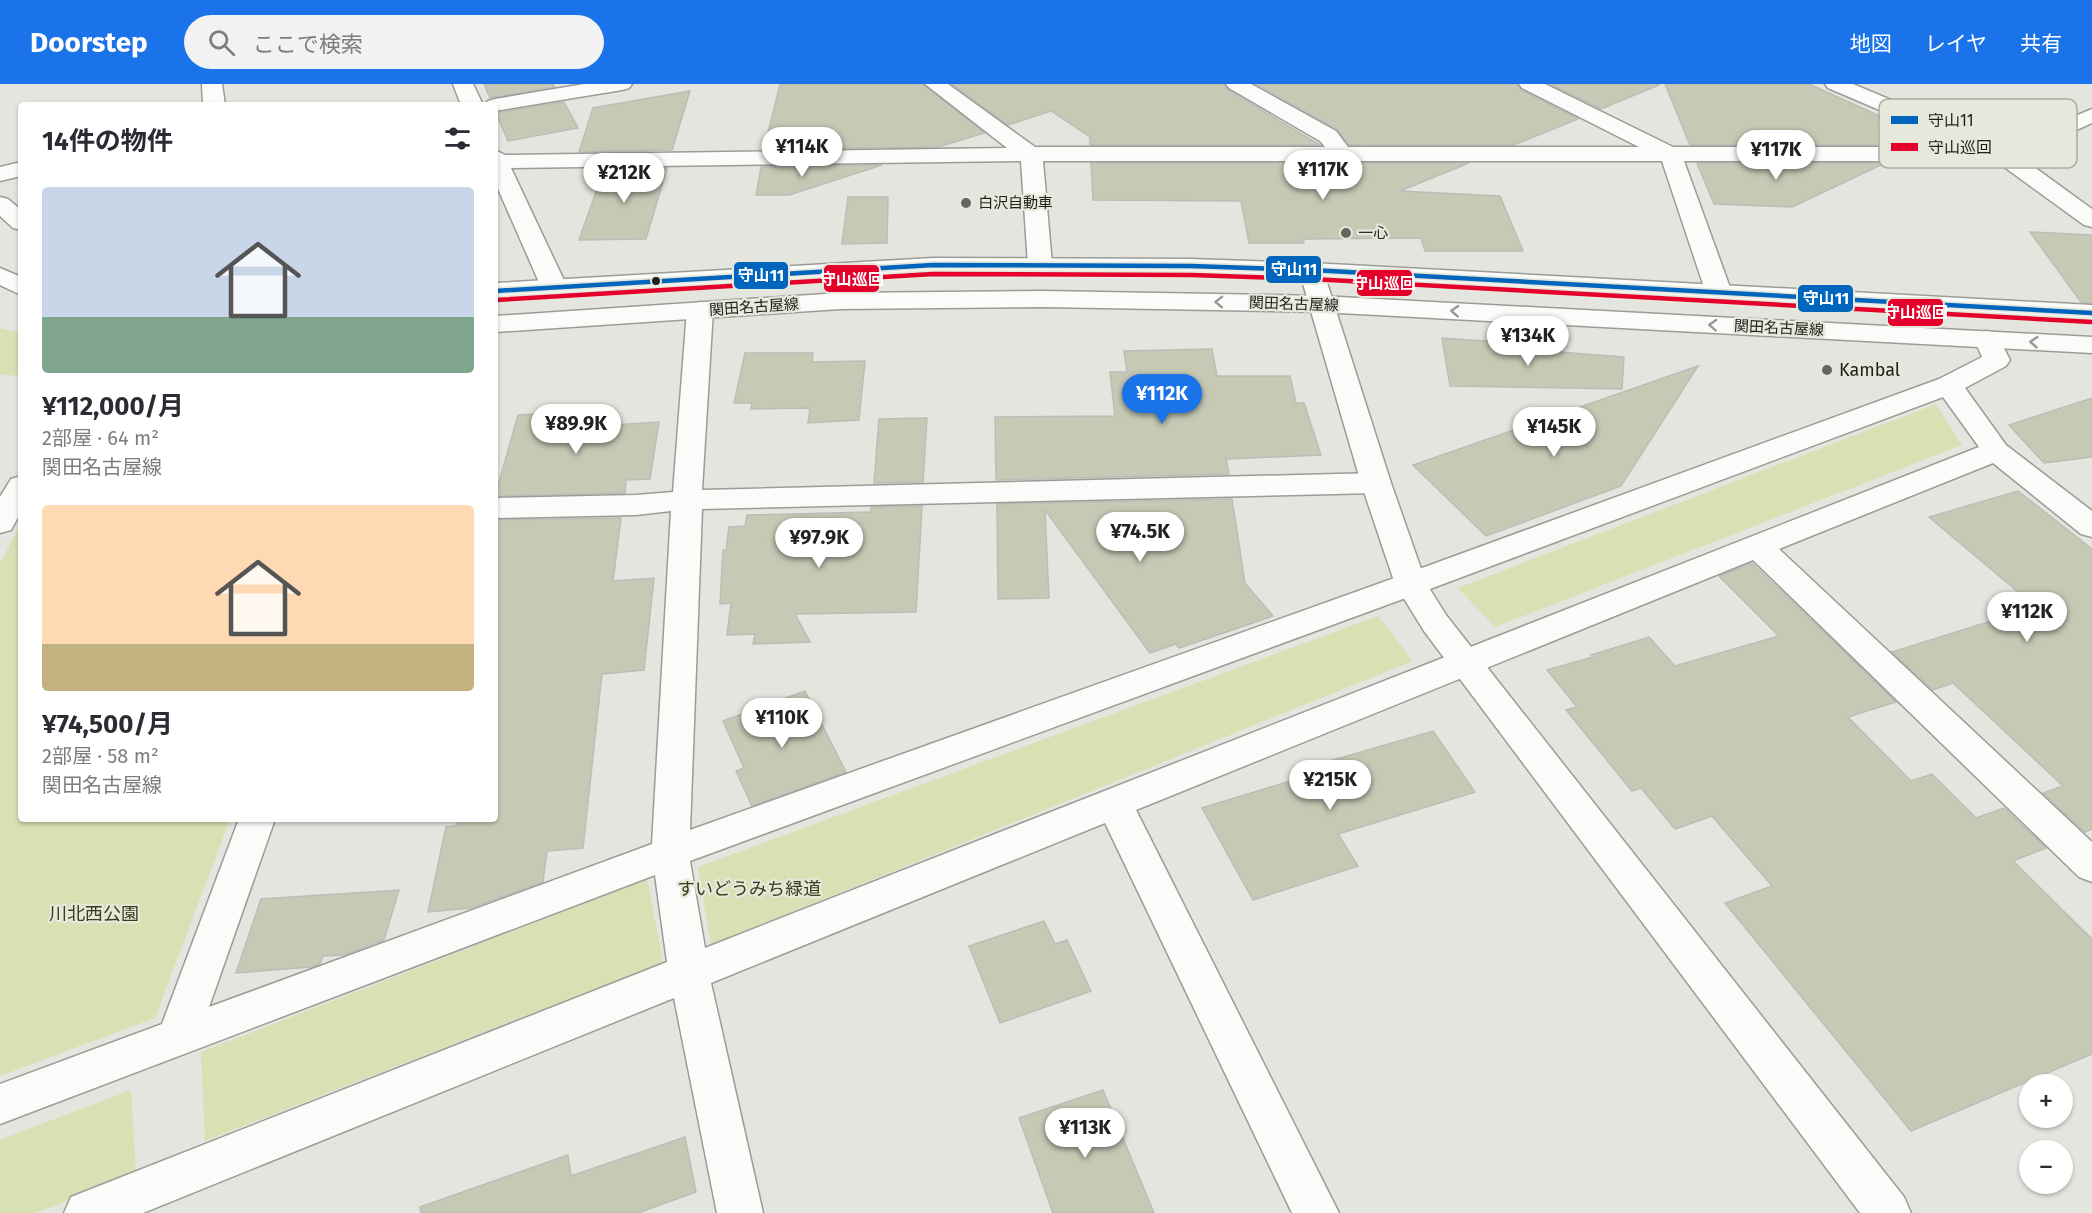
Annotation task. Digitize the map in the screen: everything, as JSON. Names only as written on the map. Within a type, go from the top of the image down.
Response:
[{"type":"street","points":[[212,84],[214,102]]},
{"type":"street","points":[[463,84],[471,102]]},
{"type":"street","points":[[498,105],[622,84]]},
{"type":"street","points":[[935,84],[1030,154],[1034,166],[1040,265]]},
{"type":"street","points":[[1236,84],[1328,136],[1342,154]]},
{"type":"street","points":[[1529,84],[1669,154],[1677,167],[1719,293]]},
{"type":"street","points":[[1835,84],[1879,103]]},
{"type":"street","points":[[2077,122],[2092,115]]},
{"type":"street","points":[[498,160],[1030,154],[1879,154]]},
{"type":"street","points":[[498,164],[555,289]]},
{"type":"street","points":[[2020,168],[2092,220]]},
{"type":"street","points":[[0,174],[18,170]]},
{"type":"street","points":[[0,204],[18,220]]},
{"type":"street","name":"関田名古屋線","points":[[498,291],[933,265],[1040,265],[1311,270],[2092,313]]},
{"type":"street","points":[[1311,270],[1376,483],[1411,584],[1464,664],[1888,1213]]},
{"type":"street","name":"関田名古屋線","points":[[498,324],[840,301],[1044,299],[1322,304],[2092,345]]},
{"type":"street","points":[[700,310],[687,501],[670,853],[689,973],[740,1213]]},
{"type":"street","points":[[0,1104],[670,853],[1411,584],[1949,385],[1997,360],[1987,339]]},
{"type":"street","points":[[1949,385],[1996,451],[2092,527]]},
{"type":"street","points":[[87,1213],[157,1199],[689,973],[1996,451]]},
{"type":"street","points":[[498,508],[1376,483]]},
{"type":"street","points":[[6,518],[18,492]]},
{"type":"street","points":[[1757,546],[2092,866]]},
{"type":"street","points":[[1114,803],[1316,1213]]},
{"type":"street","points":[[177,1037],[256,822]]},
{"type":"green space","points":[[0,328],[18,332],[18,375],[0,374]]},
{"type":"green space","points":[[1936,404],[1962,445],[1495,627],[1458,588]]},
{"type":"green space","name":"川北西公園","points":[[18,530],[18,822],[229,822],[155,1018],[0,1076],[0,563]]},
{"type":"green space","name":"すいどうみち緑道","points":[[1378,616],[1413,661],[711,945],[698,867]]},
{"type":"green space","name":"すいどうみち緑道","points":[[647,879],[663,962],[205,1141],[201,1052]]},
{"type":"green space","points":[[131,1090],[136,1175],[35,1213],[0,1213],[0,1140]]},
{"type":"building","points":[[484,84],[553,84],[555,87],[490,98]]},
{"type":"building","points":[[780,84],[923,84],[984,133],[939,147],[764,149]]},
{"type":"building","points":[[952,84],[1224,84],[1228,90],[1320,145],[1090,145],[1090,137],[1051,111],[1008,125]]},
{"type":"building","points":[[1256,84],[1517,84],[1521,90],[1578,119],[1514,145],[1349,145],[1337,129]]},
{"type":"building","points":[[1550,84],[1659,84],[1659,85],[1601,109]]},
{"type":"building","points":[[1665,84],[1809,84],[1879,116],[1879,145],[1690,145]]},
{"type":"building","points":[[690,91],[672,150],[579,152],[593,108]]},
{"type":"building","points":[[564,102],[578,128],[508,141],[498,113]]},
{"type":"building","points":[[1091,163],[1469,163],[1400,191],[1500,196],[1523,251],[1425,251],[1421,238],[1303,239],[1304,243],[1249,243],[1241,201],[1093,200]]},
{"type":"building","points":[[1697,163],[1879,163],[1879,166],[1792,207],[1714,204]]},
{"type":"building","points":[[882,165],[789,195],[756,195],[761,167]]},
{"type":"building","points":[[667,168],[646,239],[579,240],[604,169]]},
{"type":"building","points":[[848,197],[888,197],[887,243],[842,244]]},
{"type":"building","points":[[2030,232],[2092,235],[2092,303],[2081,302]]},
{"type":"building","points":[[1442,338],[1529,344],[1531,350],[1624,357],[1622,389],[1450,386]]},
{"type":"building","points":[[1212,349],[1217,376],[1290,376],[1296,403],[1304,403],[1321,455],[1226,459],[1229,474],[996,480],[995,417],[1115,416],[1110,372],[1127,372],[1124,351]]},
{"type":"building","points":[[745,353],[813,353],[812,362],[865,361],[859,420],[808,423],[810,408],[751,409],[752,403],[734,403]]},
{"type":"building","points":[[1698,366],[1621,486],[1486,536],[1413,465]]},
{"type":"building","points":[[2092,398],[2092,457],[2044,463],[2009,425]]},
{"type":"building","points":[[600,411],[596,426],[659,422],[650,479],[626,480],[625,493],[498,496],[498,485],[518,415]]},
{"type":"building","points":[[927,418],[923,482],[874,483],[879,419]]},
{"type":"building","points":[[2018,491],[2092,549],[2092,829],[2085,832],[2043,793],[2063,786],[1953,683],[1933,690],[1892,652],[2036,607],[1929,517]]},
{"type":"building","points":[[1232,499],[1245,583],[1273,616],[1179,648],[1176,644],[1150,653],[1045,510],[1049,598],[998,599],[997,504]]},
{"type":"building","points":[[922,506],[916,612],[795,614],[810,642],[753,644],[755,634],[727,635],[731,603],[720,604],[723,550],[726,550],[729,527],[745,526],[747,515],[871,512],[871,507]]},
{"type":"building","points":[[621,518],[613,581],[654,578],[644,670],[602,674],[583,848],[547,851],[543,882],[471,908],[428,912],[446,827],[456,826],[457,822],[498,822],[498,520]]},
{"type":"building","points":[[1752,563],[1896,702],[1848,717],[1911,781],[1932,774],[1976,818],[2004,808],[2046,848],[2013,861],[2092,939],[2092,1054],[2045,1074],[2019,1074],[2019,1085],[1911,1131],[1725,903],[1772,886],[1712,816],[1675,829],[1641,788],[1632,791],[1566,710],[1577,707],[1547,670],[1649,637],[1675,666],[1779,636],[1719,576]]},
{"type":"building","points":[[805,691],[846,772],[752,806],[736,771],[744,768],[723,721]]},
{"type":"building","points":[[1433,731],[1475,792],[1338,834],[1358,866],[1253,900],[1202,808],[1313,774],[1309,767]]},
{"type":"building","points":[[399,890],[384,940],[344,955],[323,956],[320,964],[311,967],[236,973],[261,899]]},
{"type":"building","points":[[1044,921],[1055,944],[1067,940],[1091,991],[1000,1023],[969,946]]},
{"type":"building","points":[[1103,1090],[1154,1213],[1053,1213],[1019,1118]]},
{"type":"building","points":[[685,1137],[696,1192],[638,1213],[421,1213],[420,1207],[568,1155],[571,1176]]},
{"type":"transit line","name":"守山11","points":[[498,291],[933,265],[1191,266],[1311,270],[2092,313]]},
{"type":"transit line","name":"守山巡回","points":[[498,300],[933,274],[1191,275],[1311,279],[2092,322]]},
{"type":"place","name":"白沢自動車","points":[[966,203]]},
{"type":"place","name":"一心","points":[[1346,233]]},
{"type":"place","name":"Kambal","points":[[1827,370]]}]
